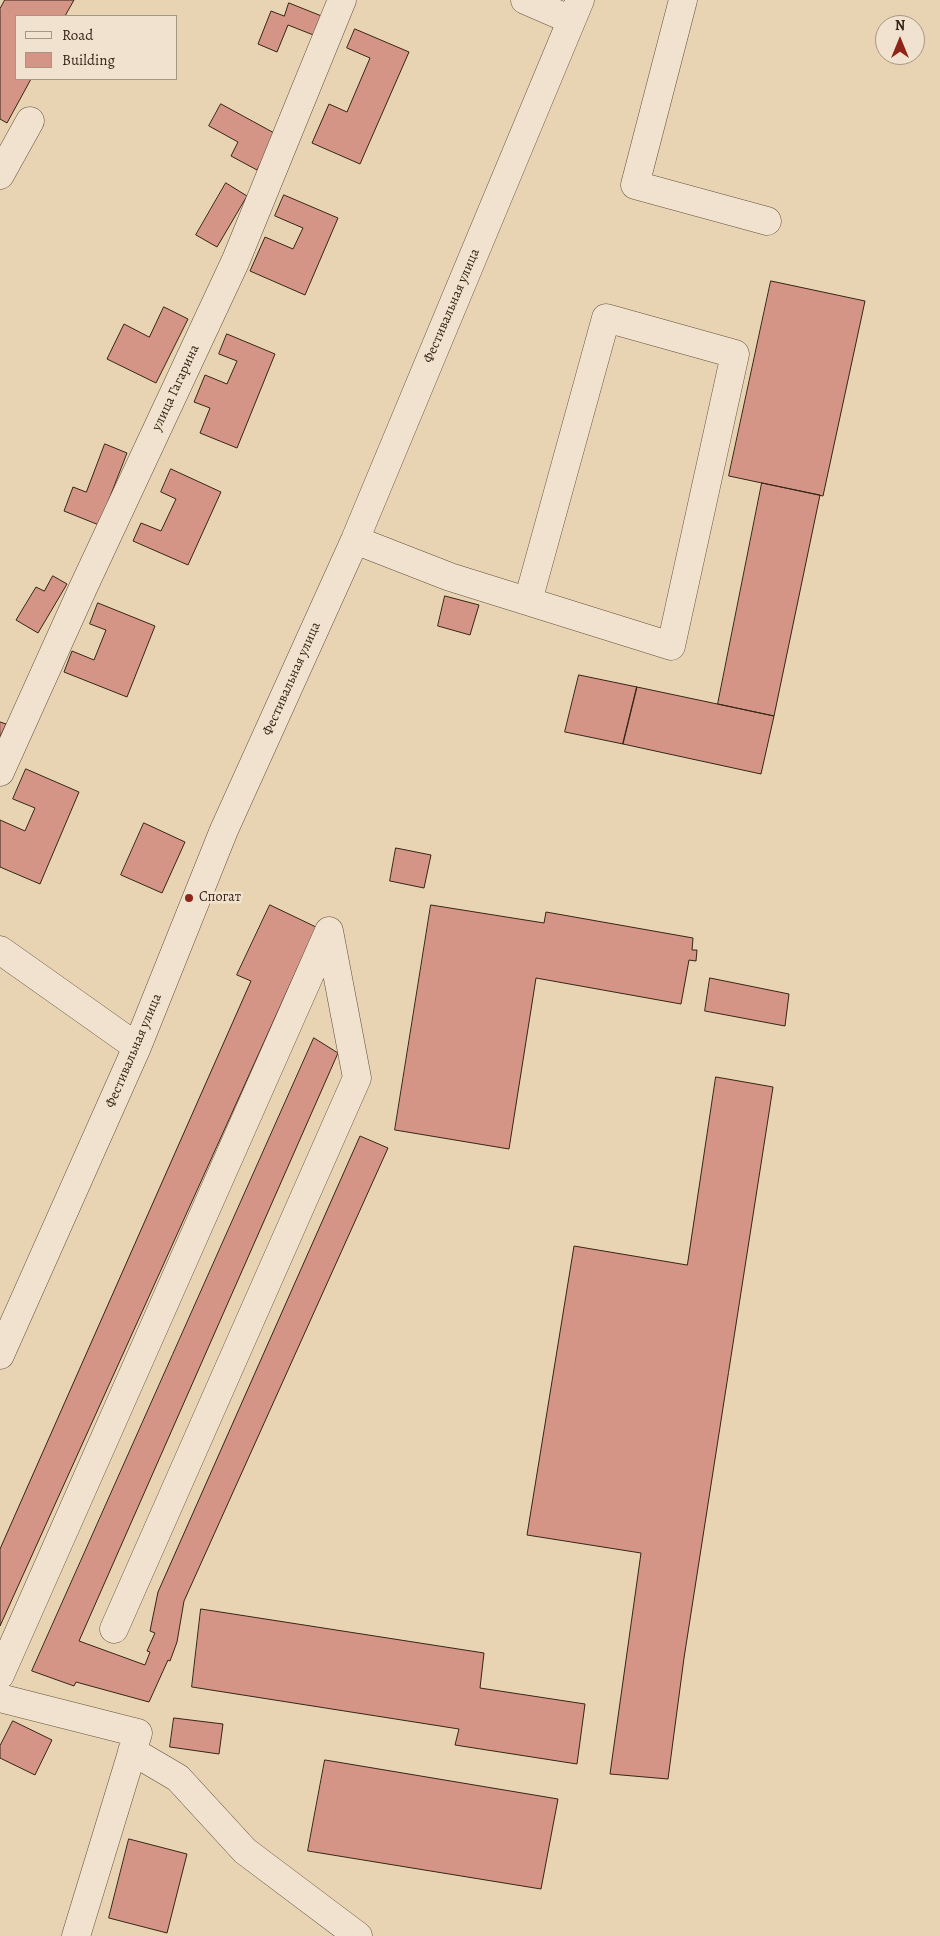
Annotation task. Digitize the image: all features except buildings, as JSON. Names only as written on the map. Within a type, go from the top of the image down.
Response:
[{"type":"street","name":"улица Гагарина","points":[[0,772],[82,588],[236,260],[342,0]]},
{"type":"street","points":[[525,0],[576,10]]},
{"type":"street","points":[[683,0],[635,184],[767,221]]},
{"type":"street","name":"Фестивальная улица","points":[[0,1355],[137,1048],[224,830],[355,540],[576,10]]},
{"type":"street","points":[[0,175],[30,121]]},
{"type":"street","points":[[355,540],[450,577],[671,646],[735,354],[606,318],[528,601]]},
{"type":"street","points":[[0,1675],[330,931],[357,1078],[114,1629]]},
{"type":"street","points":[[0,950],[137,1048]]},
{"type":"street","points":[[0,1698],[138,1733],[76,1936]]},
{"type":"street","points":[[132,1751],[178,1778],[245,1851],[358,1936]]},
{"type":"place","name":"Спогат","points":[[189,898]]}]
